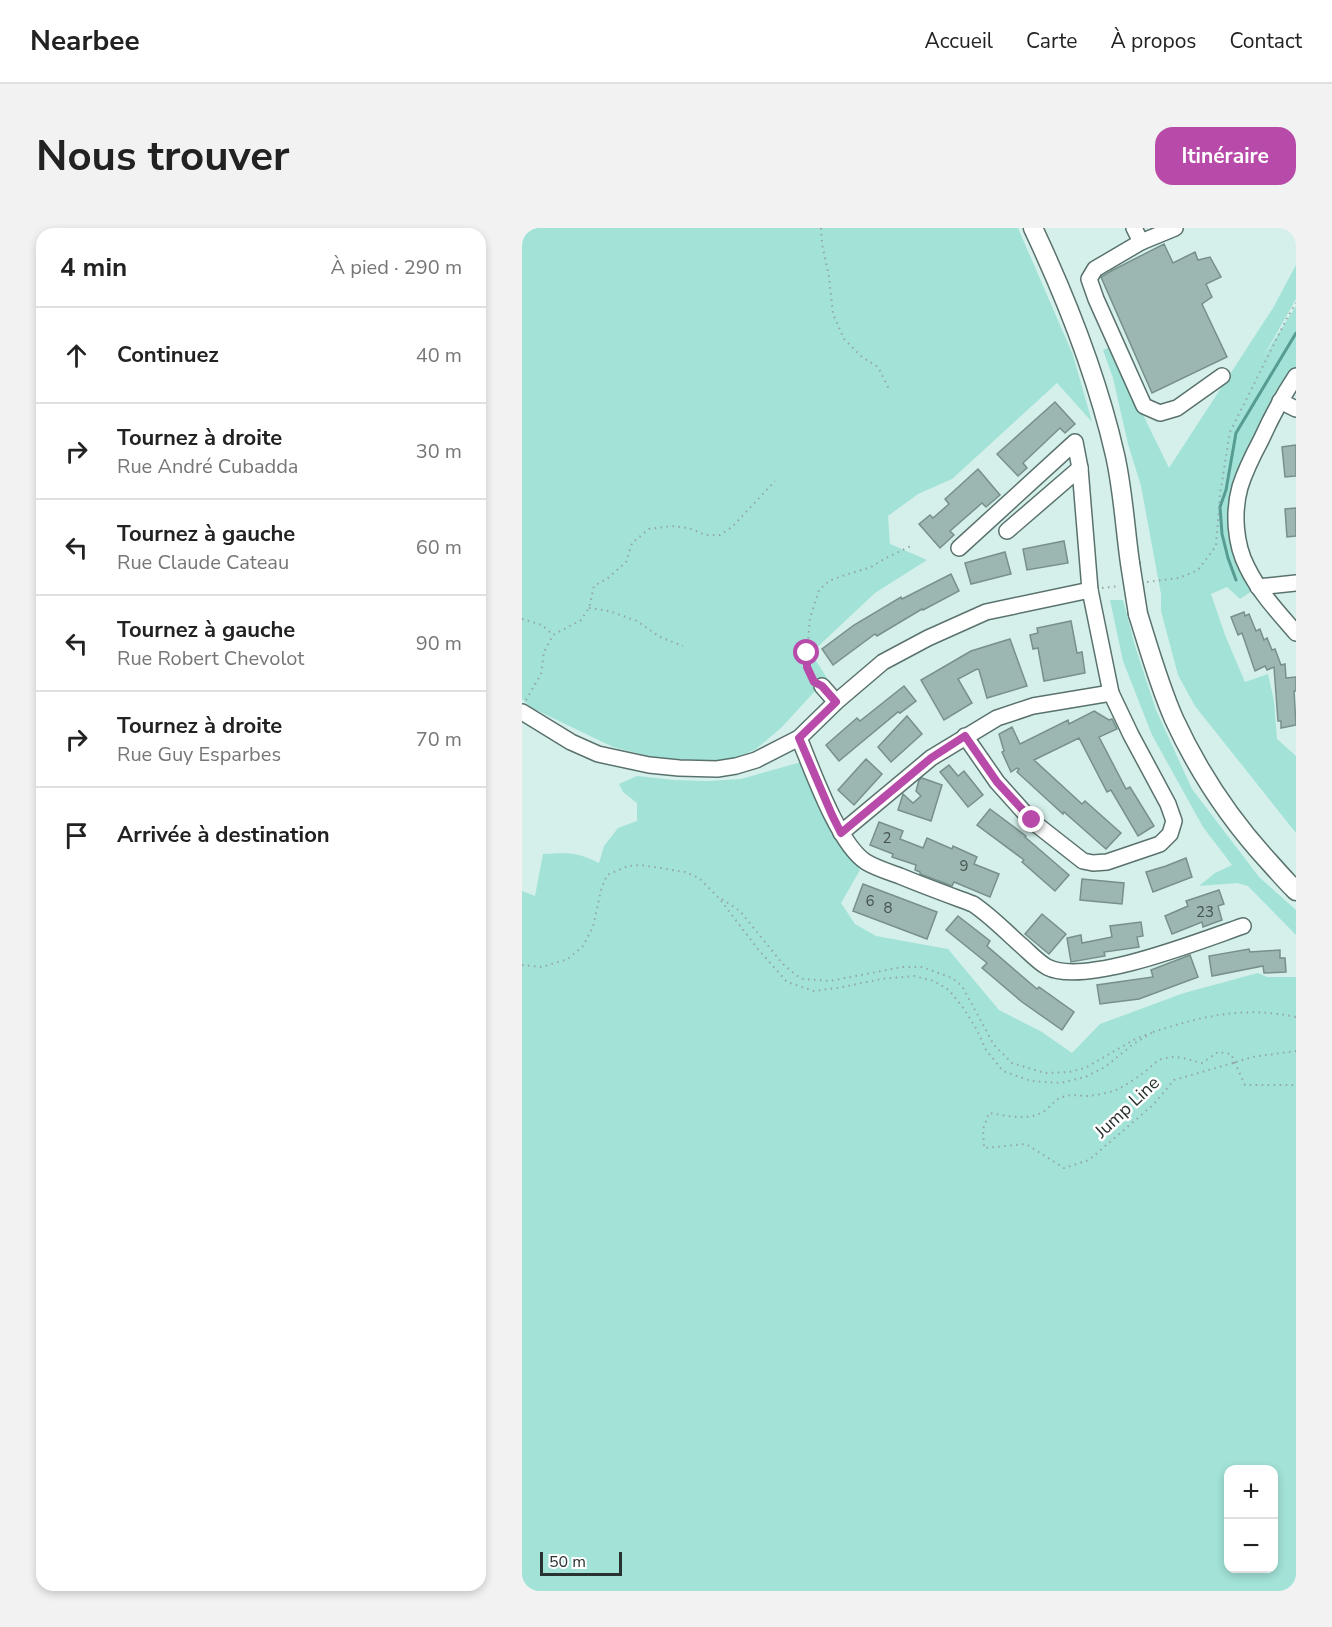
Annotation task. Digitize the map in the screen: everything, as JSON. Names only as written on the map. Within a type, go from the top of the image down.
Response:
[{"type":"main road","points":[[1033,228],[1087,357],[1104,410],[1115,458],[1138,614],[1173,718],[1208,782],[1250,842],[1296,891]]},
{"type":"street","points":[[1134,228],[1141,242]]},
{"type":"street","points":[[1175,228],[1141,242],[1095,269],[1089,279],[1144,406],[1160,413],[1177,408],[1222,376]]},
{"type":"street","points":[[1296,376],[1280,401],[1240,487],[1236,530],[1245,565],[1258,587],[1296,633]]},
{"type":"street","points":[[1280,401],[1296,409]]},
{"type":"street","points":[[959,548],[1076,442],[1090,590],[1111,693],[1168,804],[1174,821],[1170,834],[1160,844],[1107,862],[1083,861],[1032,820],[997,782],[965,736]]},
{"type":"street","points":[[1007,531],[1080,468]]},
{"type":"street","points":[[1258,587],[1296,583]]},
{"type":"street","points":[[522,710],[571,742],[598,754],[669,767],[717,769],[736,766],[756,760],[799,738],[836,702],[883,662],[928,638],[986,612],[1090,590]]},
{"type":"street","points":[[822,686],[836,702]]},
{"type":"street","points":[[841,833],[931,758],[997,718],[1033,706],[1111,693]]},
{"type":"street","points":[[799,738],[832,815],[841,833],[856,853],[866,861],[973,904],[987,913],[1047,967],[1070,973],[1140,961],[1243,926]]},
{"type":"path","points":[[821,228],[822,244],[830,277],[833,314],[844,339],[862,357],[878,367],[889,389]]},
{"type":"path","points":[[1138,584],[1179,578],[1198,570],[1216,546],[1220,495],[1230,432],[1296,303]]},
{"type":"path","points":[[522,710],[541,674],[544,652],[554,635],[581,620],[589,608],[594,586],[608,578],[626,562],[632,543],[650,529],[671,526],[689,528],[705,535],[720,535],[732,527],[775,481]]},
{"type":"path","points":[[822,686],[814,682],[807,667],[810,618],[819,590],[829,581],[871,567],[911,546]]},
{"type":"path","points":[[1117,586],[1128,585]]},
{"type":"path","points":[[589,608],[609,611],[637,621],[660,637],[683,646]]},
{"type":"path","points":[[522,619],[542,625],[554,635]]},
{"type":"path","points":[[522,965],[542,967],[568,959],[583,946],[592,927],[600,890],[607,875],[628,866],[641,865],[684,872],[699,878],[719,898],[787,982],[814,991],[881,979],[914,976],[934,981],[949,990],[964,1009],[986,1050],[1003,1071],[1031,1081],[1061,1083],[1085,1077],[1105,1067],[1132,1045],[1153,1032]]},
{"type":"path","points":[[719,898],[740,911],[782,963],[803,979],[830,981],[902,967],[922,968],[952,978],[962,986],[994,1045],[1012,1063],[1045,1073],[1069,1072],[1085,1068],[1135,1039],[1192,1020],[1228,1013],[1249,1012],[1296,1017]]},
{"type":"path","name":"Jump Line","points":[[1296,1051],[1252,1057],[1235,1062],[1174,1080],[1154,1104],[1089,1160],[1064,1168],[1026,1144],[984,1148],[983,1129],[990,1113],[1017,1117],[1035,1116],[1047,1109],[1054,1100],[1064,1096],[1090,1096],[1114,1090],[1129,1083],[1157,1061],[1165,1058],[1178,1057],[1202,1063],[1218,1052],[1231,1054],[1245,1085],[1296,1085]]},
{"type":"green space","points":[[522,228],[1018,228],[1073,355],[1092,422],[1057,383],[952,479],[918,494],[888,516],[890,544],[927,560],[875,593],[811,653],[827,678],[781,728],[756,749],[734,759],[703,761],[653,757],[613,747],[530,707],[522,699]]},
{"type":"green space","points":[[1296,265],[1296,299],[1262,359],[1296,306],[1296,376],[1237,510],[1258,587],[1240,599],[1227,587],[1211,594],[1245,682],[1268,674],[1274,701],[1277,739],[1296,756],[1296,833],[1195,706],[1178,675],[1161,611],[1161,594],[1141,486],[1128,444],[1113,378],[1103,350],[1110,347],[1169,468],[1273,308]]},
{"type":"green space","points":[[1110,600],[1123,600],[1156,710],[1192,789],[1259,877],[1296,910],[1296,935],[1248,886],[1237,883],[1199,886],[1215,873],[1232,865],[1203,827],[1152,735],[1123,661]]},
{"type":"green space","points":[[805,761],[832,823],[860,870],[841,903],[855,924],[876,936],[948,949],[999,1010],[1042,1032],[1072,1053],[1100,1024],[1184,993],[1258,973],[1267,977],[1296,977],[1296,1591],[522,1591],[522,891],[535,896],[543,854],[572,854],[584,856],[599,863],[604,846],[618,828],[637,821],[637,803],[623,792],[619,784],[637,776],[707,781],[741,779]]},
{"type":"building","points":[[1164,244],[1173,263],[1195,252],[1198,260],[1210,257],[1221,277],[1206,284],[1212,297],[1202,304],[1227,357],[1152,393],[1101,277]]},
{"type":"building","points":[[1055,402],[1075,424],[1065,433],[1060,428],[1023,463],[1027,468],[1018,476],[997,454]]},
{"type":"building","points":[[1296,445],[1296,476],[1285,477],[1282,447]]},
{"type":"building","points":[[978,469],[1000,495],[986,507],[982,503],[950,531],[954,535],[940,548],[919,524],[930,515],[933,518],[949,504],[945,499]]},
{"type":"building","points":[[1296,508],[1296,536],[1287,537],[1285,509]]},
{"type":"building","points":[[1064,541],[1068,563],[1027,570],[1023,549]]},
{"type":"building","points":[[1005,552],[1011,574],[971,584],[965,563]]},
{"type":"building","points":[[951,574],[959,591],[922,609],[877,636],[875,634],[833,665],[822,649],[854,625],[901,597],[902,599]]},
{"type":"building","points":[[1244,612],[1245,616],[1249,614],[1256,631],[1260,629],[1264,640],[1267,638],[1272,650],[1275,649],[1281,665],[1285,664],[1286,678],[1296,677],[1296,691],[1294,691],[1296,725],[1281,728],[1281,721],[1278,721],[1274,667],[1267,670],[1265,666],[1255,671],[1242,633],[1238,635],[1231,617]]},
{"type":"building","points":[[1071,621],[1077,653],[1082,652],[1085,673],[1044,681],[1038,648],[1033,649],[1030,635],[1038,633],[1037,628]]},
{"type":"building","points":[[1010,639],[1027,686],[987,698],[977,669],[958,679],[972,703],[944,720],[921,680],[971,651]]},
{"type":"building","points":[[904,686],[916,701],[900,713],[898,712],[839,761],[826,745],[857,718],[860,721]]},
{"type":"building","points":[[1094,711],[1109,720],[1112,719],[1117,729],[1099,737],[1126,789],[1130,787],[1154,826],[1138,836],[1111,790],[1107,792],[1079,738],[1034,760],[1082,804],[1085,801],[1121,833],[1106,849],[1017,772],[1019,769],[1011,772],[1002,752],[1004,751],[999,734],[1012,727],[1020,744],[1068,720],[1069,724]]},
{"type":"building","points":[[907,716],[922,734],[891,762],[878,747]]},
{"type":"building","points":[[866,759],[882,774],[854,805],[838,790]]},
{"type":"building","points":[[949,765],[958,776],[964,771],[983,795],[968,807],[940,772]]},
{"type":"building","points":[[922,778],[942,785],[931,821],[898,810],[903,794],[913,803],[921,796],[916,791],[919,780]]},
{"type":"building","points":[[990,809],[1026,836],[1069,875],[1055,891],[1022,862],[1024,860],[977,825]]},
{"type":"building","points":[[879,822],[903,831],[900,839],[923,848],[927,838],[977,857],[974,864],[999,874],[990,897],[954,882],[952,886],[920,874],[915,870],[916,865],[892,857],[893,854],[870,845]]},
{"type":"building","points":[[1186,858],[1192,877],[1153,892],[1146,872]]},
{"type":"building","points":[[1082,879],[1124,883],[1122,904],[1080,900]]},
{"type":"building","points":[[863,884],[937,912],[927,939],[853,911]]},
{"type":"building","points":[[1219,890],[1224,904],[1218,906],[1222,920],[1203,927],[1202,922],[1172,934],[1165,916],[1188,906],[1186,901]]},
{"type":"building","points":[[1042,914],[1066,934],[1049,954],[1025,934]]},
{"type":"building","points":[[958,916],[990,941],[987,946],[1037,989],[1039,987],[1074,1012],[1062,1030],[1022,1002],[982,968],[987,963],[946,930]]},
{"type":"building","points":[[1141,922],[1143,936],[1137,937],[1139,947],[1104,952],[1105,956],[1071,962],[1067,938],[1081,935],[1082,943],[1112,937],[1110,926]]},
{"type":"building","points":[[1249,949],[1250,952],[1280,950],[1280,958],[1285,958],[1286,972],[1264,973],[1263,966],[1212,976],[1209,956]]},
{"type":"building","points":[[1190,955],[1198,977],[1139,999],[1100,1004],[1097,985],[1153,977],[1151,970]]},
{"type":"waterway","points":[[1236,580],[1222,534],[1220,507],[1226,490],[1236,433],[1296,333]]},
{"type":"route","points":[[807,653],[807,667],[814,682],[822,686],[836,702],[799,738],[841,833],[931,758],[965,736],[997,782],[1032,820]]}]
